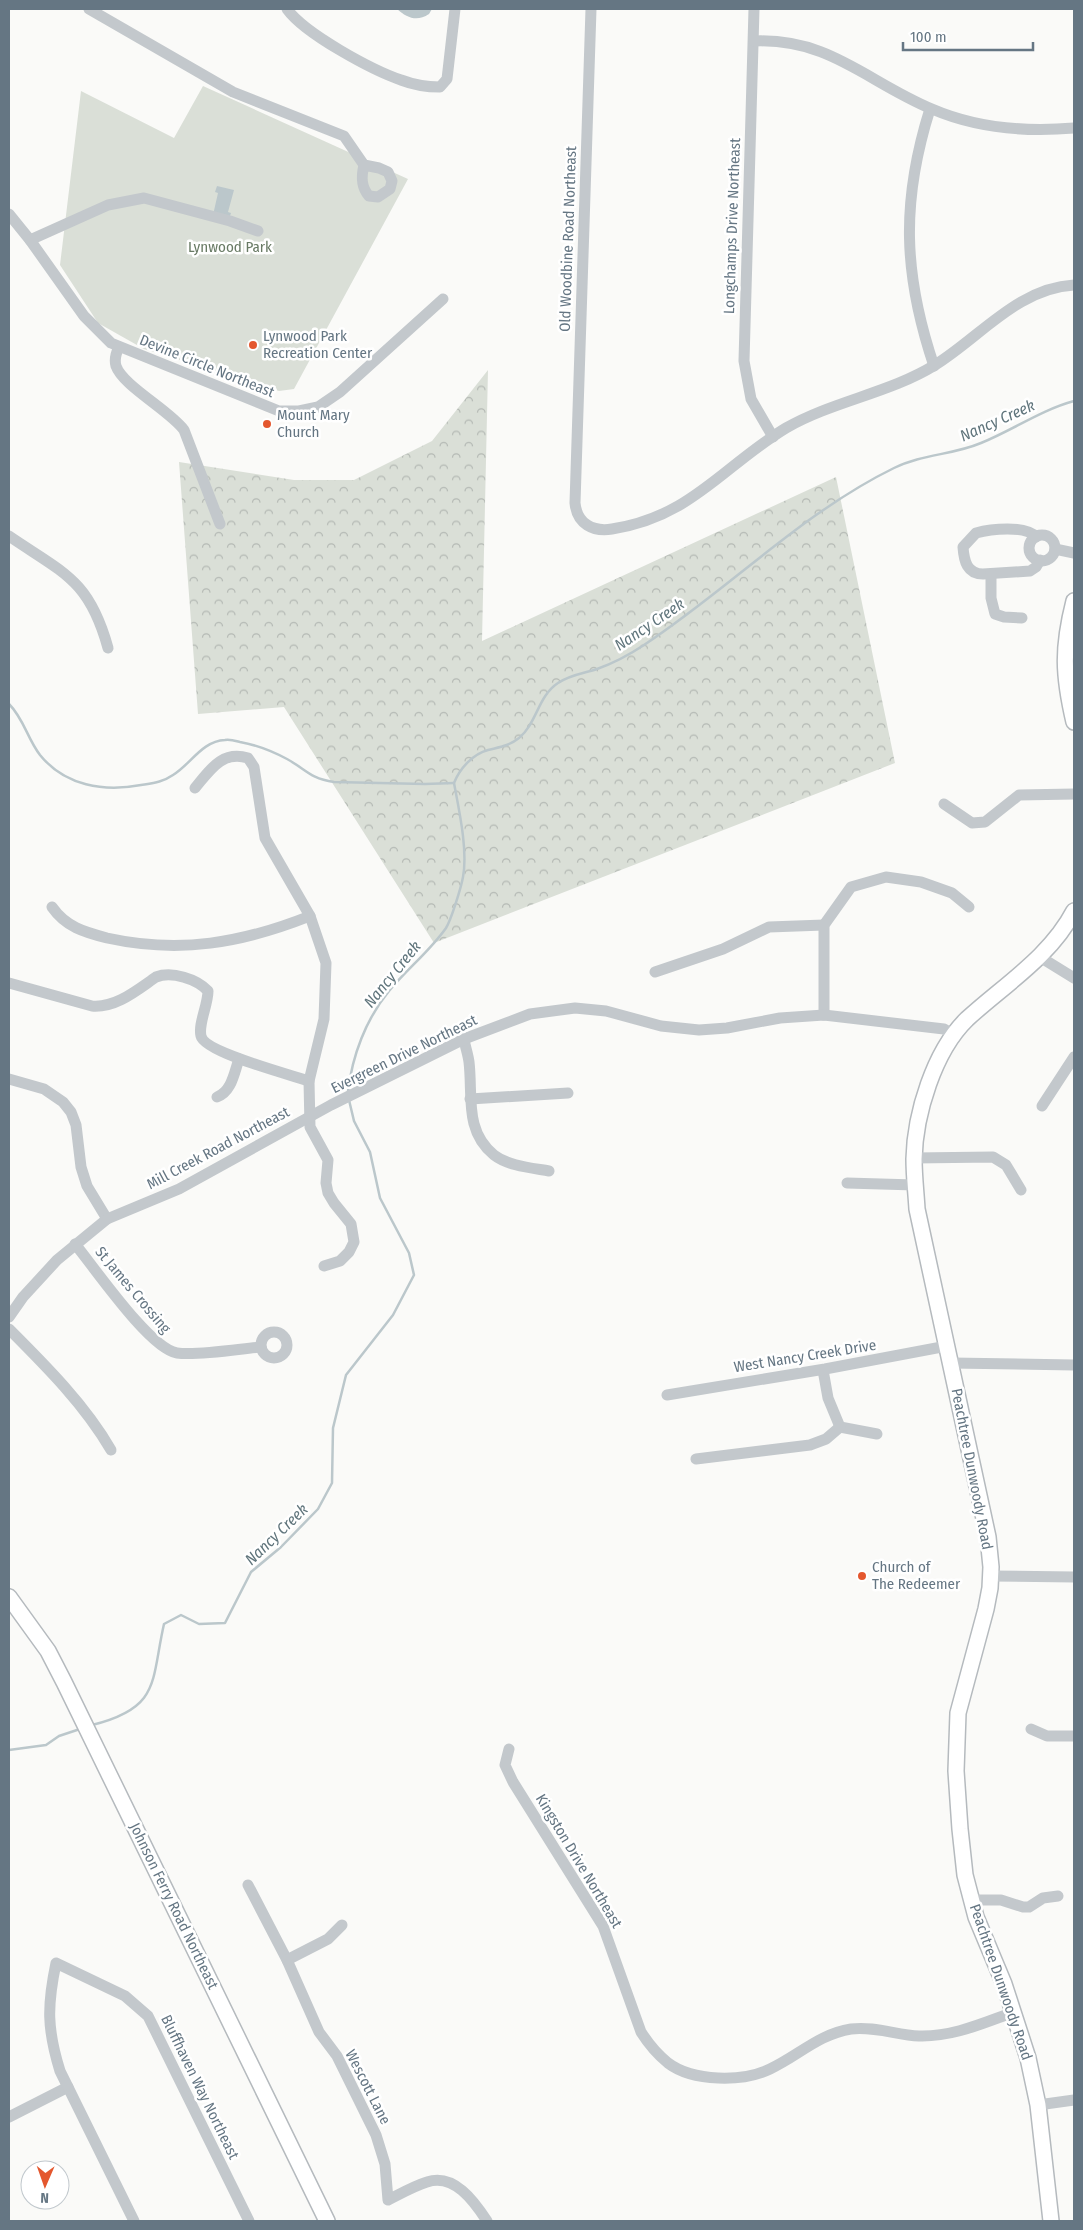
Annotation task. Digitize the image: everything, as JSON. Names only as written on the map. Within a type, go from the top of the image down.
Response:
[{"type":"main road","points":[[1074,601],[1066,641],[1064,664],[1066,685],[1074,722]]},
{"type":"main road","name":"Peachtree Dunwoody Road","points":[[1051,2221],[1038,2105],[1028,2058],[1004,1984],[984,1941],[965,1874],[956,1771],[958,1720],[962,1694],[986,1609],[990,1576],[988,1537],[917,1209],[914,1158],[918,1126],[927,1087],[938,1060],[954,1035],[966,1020],[1040,956],[1074,912]]},
{"type":"main road","name":"Johnson Ferry Road Northeast","points":[[9,1597],[48,1652],[96,1744],[327,2221]]},
{"type":"street","points":[[89,9],[233,92],[344,136],[364,165]]},
{"type":"street","points":[[287,9],[304,27],[317,36],[382,72],[422,86],[440,87],[444,84],[449,73],[455,9]]},
{"type":"street","name":"Old Woodbine Road Northeast","points":[[591,9],[574,504],[579,518],[584,524],[597,530],[626,527],[647,521],[684,504],[772,437],[805,419],[934,366],[1012,307],[1046,291],[1074,285]]},
{"type":"street","name":"Longchamps Drive Northeast","points":[[754,9],[744,361],[751,399],[772,437]]},
{"type":"street","points":[[754,41],[788,42],[821,51],[930,109],[965,120],[1002,127],[1034,130],[1074,128]]},
{"type":"street","points":[[444,84],[452,93]]},
{"type":"street","points":[[930,109],[914,170],[909,234],[915,298],[922,329],[934,366]]},
{"type":"street","points":[[30,240],[108,205],[144,198],[230,220],[258,231]]},
{"type":"street","name":"Devine Circle Northeast","points":[[9,214],[30,240],[84,316],[110,343],[279,411],[298,411],[318,407],[340,392],[443,299]]},
{"type":"street","points":[[119,347],[115,357],[116,367],[125,379],[178,421],[184,430],[220,524]]},
{"type":"street","points":[[1036,537],[1032,532],[1017,529],[982,531],[970,536],[962,547],[966,566],[976,574],[1030,572],[1040,560]]},
{"type":"street","points":[[1041,535],[1051,538],[1055,549],[1050,558],[1040,560],[1033,557],[1029,549],[1030,542],[1041,535]]},
{"type":"street","points":[[9,536],[61,569],[73,579],[92,606],[103,629],[108,648]]},
{"type":"street","points":[[1055,549],[1074,552]]},
{"type":"street","points":[[991,574],[995,614],[1004,617],[1022,618]]},
{"type":"street","name":"Mill Creek Road Northeast","points":[[9,1317],[23,1297],[57,1260],[107,1219],[187,1185],[310,1117],[309,1080],[324,1019],[326,963],[310,916],[265,838],[254,767],[248,758],[238,755],[222,758],[195,788]]},
{"type":"street","points":[[944,804],[972,823],[985,822],[1019,796],[1074,794]]},
{"type":"street","points":[[824,1015],[824,924],[851,887],[886,877],[921,882],[952,892],[969,907]]},
{"type":"street","points":[[52,907],[60,919],[69,925],[94,934],[117,940],[175,947],[234,940],[276,930],[310,916]]},
{"type":"street","points":[[655,972],[724,949],[769,927],[824,924]]},
{"type":"street","points":[[1040,956],[1074,978]]},
{"type":"street","points":[[9,983],[92,1006],[102,1007],[111,1004],[156,976],[164,974],[195,981],[208,991],[201,1039],[205,1044],[239,1059],[309,1080]]},
{"type":"street","name":"Evergreen Drive Northeast","points":[[310,1117],[464,1039],[530,1014],[575,1008],[606,1011],[661,1026],[699,1030],[727,1028],[780,1018],[824,1015],[944,1029],[954,1035]]},
{"type":"street","points":[[464,1039],[469,1062],[470,1100],[475,1132],[494,1156],[512,1164],[549,1172]]},
{"type":"street","points":[[1042,1106],[1074,1057]]},
{"type":"street","points":[[217,1097],[225,1094],[229,1088],[239,1059]]},
{"type":"street","points":[[9,1080],[44,1089],[63,1102],[71,1112],[76,1125],[81,1167],[87,1186],[107,1219]]},
{"type":"street","points":[[470,1100],[568,1094]]},
{"type":"street","points":[[310,1117],[310,1127],[328,1160],[326,1184],[328,1193],[351,1224],[354,1232],[354,1242],[349,1252],[340,1261],[324,1266]]},
{"type":"street","points":[[914,1158],[993,1156],[1006,1165],[1021,1190]]},
{"type":"street","points":[[847,1184],[915,1185]]},
{"type":"street","name":"St James Crossing","points":[[75,1244],[140,1325],[164,1349],[176,1353],[194,1353],[261,1346]]},
{"type":"street","points":[[9,1329],[38,1357],[92,1420],[112,1450]]},
{"type":"street","name":"West Nancy Creek Drive","points":[[667,1394],[823,1370],[948,1346]]},
{"type":"street","points":[[951,1363],[1074,1365]]},
{"type":"street","points":[[823,1370],[828,1398],[840,1426]]},
{"type":"street","points":[[840,1426],[877,1434]]},
{"type":"street","points":[[696,1459],[810,1446],[826,1439],[840,1426]]},
{"type":"street","points":[[990,1576],[1074,1577]]},
{"type":"street","points":[[1031,1728],[1047,1736],[1074,1736]]},
{"type":"street","name":"Kingston Drive Northeast","points":[[509,1749],[506,1765],[513,1782],[603,1926],[614,1951],[640,2032],[670,2064],[713,2078],[744,2078],[771,2069],[821,2038],[842,2031],[866,2028],[918,2036],[940,2035],[962,2031],[1014,2012]]},
{"type":"street","name":"Wescott Lane","points":[[248,1885],[287,1960],[319,2032],[337,2056],[376,2135],[385,2164],[388,2200],[428,2181],[444,2180],[463,2191],[487,2221]]},
{"type":"street","points":[[972,1900],[1001,1900],[1023,1907],[1030,1907],[1043,1898],[1058,1896]]},
{"type":"street","points":[[287,1960],[328,1940],[342,1926]]},
{"type":"street","name":"Bluffhaven Way Northeast","points":[[134,2221],[60,2071],[48,2026],[50,1992],[56,1964],[125,1996],[148,2016],[249,2221]]},
{"type":"street","points":[[9,2116],[68,2087]]},
{"type":"street","points":[[1038,2105],[1074,2100]]},
{"type":"green space","name":"Lynwood Park","points":[[203,86],[408,179],[294,389],[279,391],[144,349],[98,323],[60,265],[81,91],[174,138]]},
{"type":"green space","points":[[488,370],[482,641],[836,477],[895,763],[434,943],[284,707],[198,714],[179,462],[294,480],[354,480],[432,441]]},
{"type":"shaded area","points":[[397,9],[432,9],[425,16],[412,18]]},
{"type":"shaded area","points":[[217,186],[234,190],[228,212],[231,213],[229,219],[213,215],[218,193],[215,192]]},
{"type":"waterway","name":"Nancy Creek","points":[[348,1092],[361,1038],[373,1014],[389,991],[440,936],[446,928],[453,911],[463,877],[464,866],[462,830],[454,783],[468,762],[482,752],[508,745],[519,738],[530,725],[551,688],[562,680],[609,664],[644,645],[706,600],[797,529],[860,486],[905,463],[970,447],[1074,401]]},
{"type":"waterway","points":[[9,704],[40,755],[50,765],[61,774],[73,780],[99,787],[127,787],[162,781],[179,770],[210,744],[227,740],[270,751],[287,759],[313,776],[334,782],[454,783]]},
{"type":"waterway","name":"Nancy Creek","points":[[92,1725],[131,1710],[142,1701],[154,1677],[164,1624],[181,1615],[199,1624],[225,1623],[251,1572],[281,1547],[318,1509],[332,1483],[333,1428],[346,1375],[393,1315],[414,1275],[409,1253],[380,1198],[370,1152],[354,1121],[349,1100]]},
{"type":"waterway","name":"Nancy Creek","points":[[9,1750],[46,1745],[59,1736],[80,1729]]},
{"type":"place","name":"Lynwood Park Recreation Center","points":[[253,345]]},
{"type":"place","name":"Mount Mary Church","points":[[267,424]]},
{"type":"place","name":"Church of The Redeemer","points":[[862,1576]]}]
